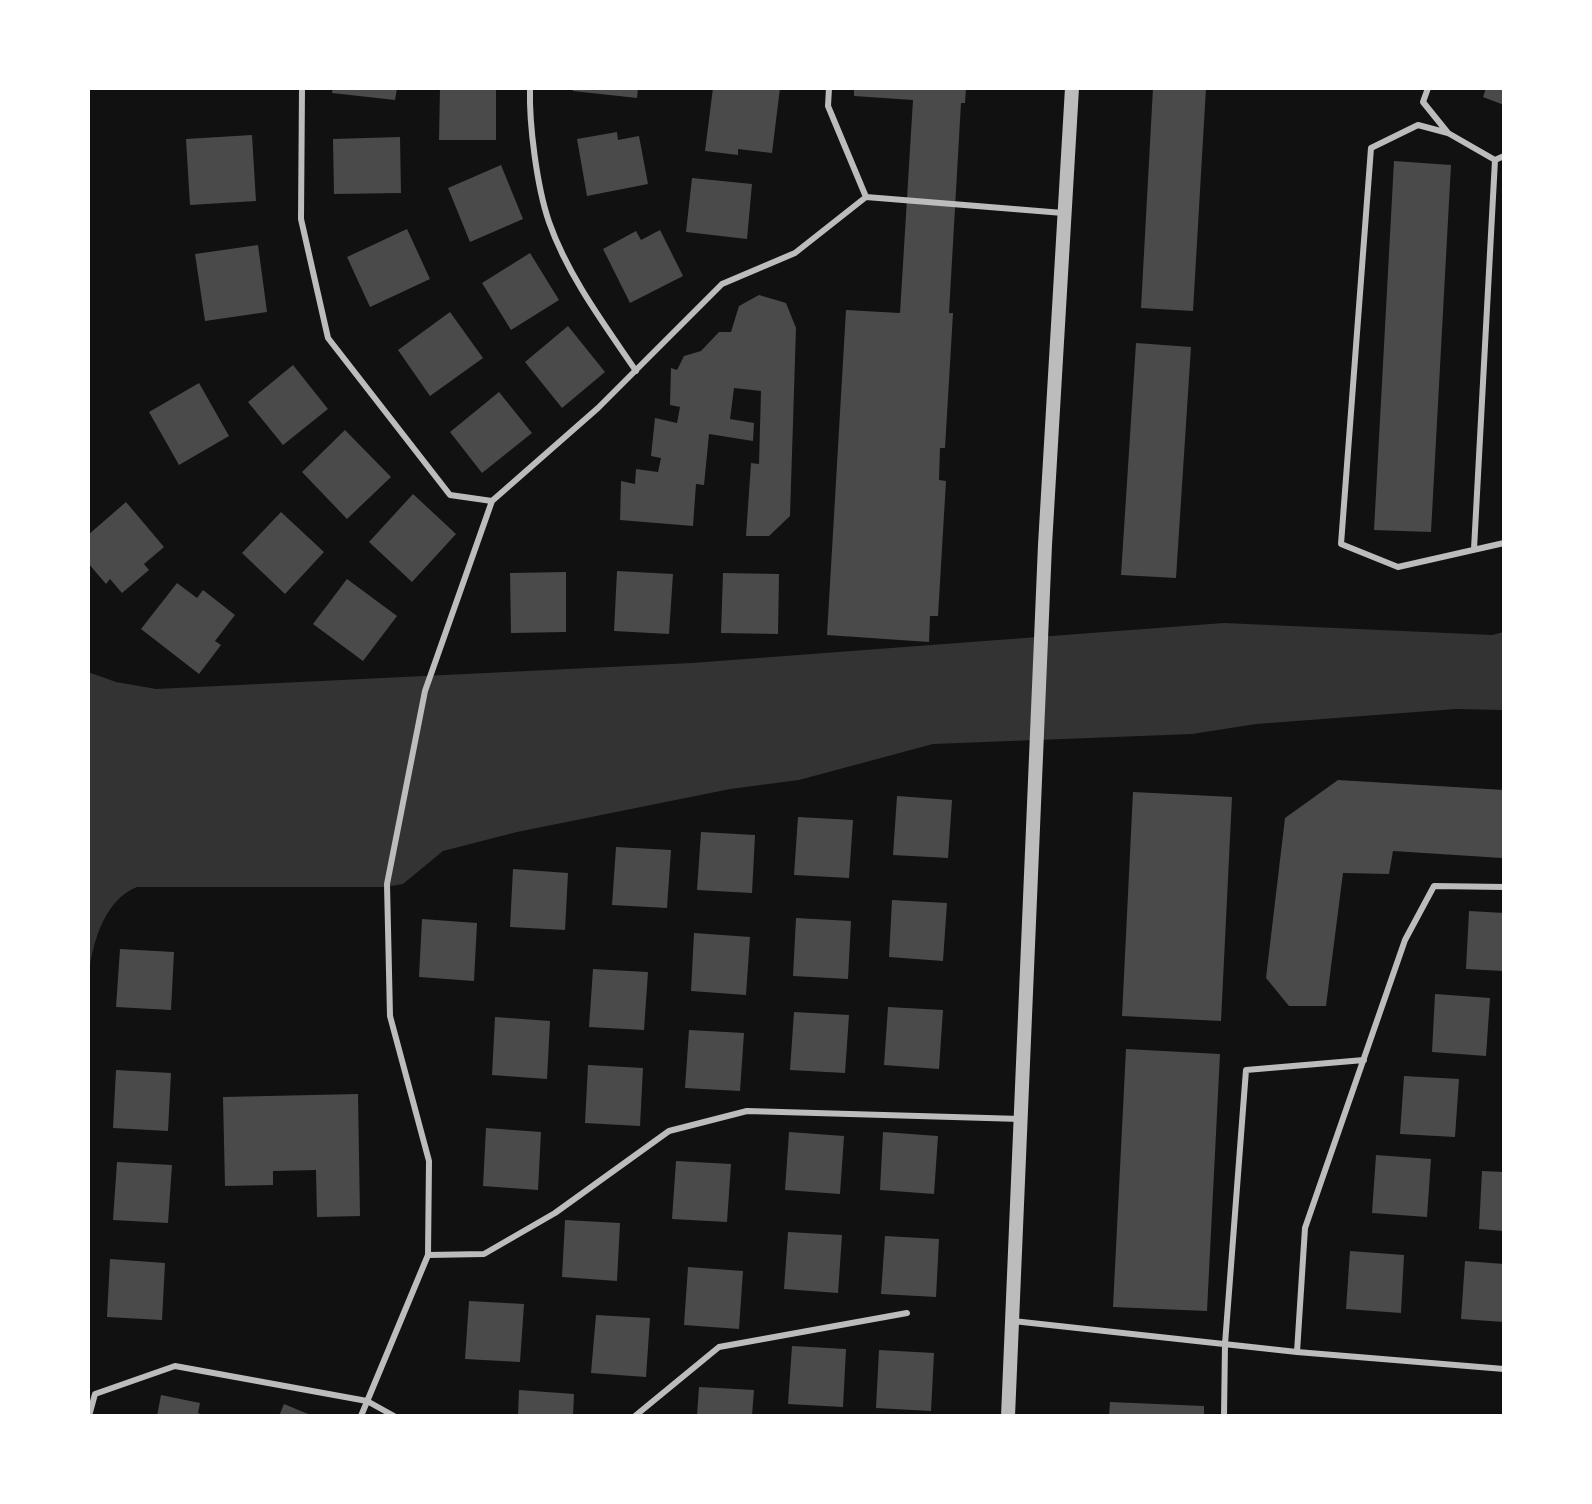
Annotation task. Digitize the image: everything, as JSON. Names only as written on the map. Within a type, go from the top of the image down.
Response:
[{"type":"street","points":[[1008,1416],[1045,545],[1072,88]]},
{"type":"lane","points":[[302,88],[301,219],[328,338],[450,495],[492,501]]},
{"type":"lane","points":[[530,88],[530,117],[549,221],[590,304],[636,371]]},
{"type":"lane","points":[[829,88],[828,106],[866,197]]},
{"type":"lane","points":[[1428,88],[1423,102],[1448,133]]},
{"type":"lane","points":[[1495,160],[1448,133],[1418,125],[1371,148],[1341,544],[1398,567],[1504,543]]},
{"type":"lane","points":[[1495,160],[1504,156]]},
{"type":"lane","points":[[1474,549],[1495,160]]},
{"type":"lane","points":[[361,1416],[428,1255],[429,1161],[390,1016],[387,884],[422,708],[492,501],[636,371],[722,284],[795,253],[866,197],[1066,214]]},
{"type":"lane","points":[[1297,1352],[1305,1228],[1405,940],[1434,886],[1504,887]]},
{"type":"lane","points":[[1224,1416],[1225,1344],[1246,1070],[1364,1060]]},
{"type":"lane","points":[[428,1255],[484,1254],[555,1213],[669,1131],[747,1111],[1021,1119]]},
{"type":"lane","points":[[635,1416],[719,1347],[907,1313]]},
{"type":"lane","points":[[1013,1321],[1297,1352],[1504,1369]]},
{"type":"lane","points":[[89,1416],[95,1394],[175,1366],[367,1401],[394,1416]]},
{"type":"shaded area","points":[[1224,623],[1492,635],[1504,632],[1504,710],[1456,709],[1256,724],[1192,734],[933,744],[799,780],[730,789],[517,832],[443,851],[403,884],[385,887],[137,887],[125,893],[107,913],[92,954],[88,981],[88,672],[116,682],[156,689],[692,663]]},
{"type":"building","points":[[333,88],[397,88],[395,100],[332,93]]},
{"type":"building","points":[[440,88],[496,88],[496,140],[439,140]]},
{"type":"building","points":[[573,88],[638,88],[637,98],[573,91]]},
{"type":"building","points":[[713,88],[780,88],[772,153],[738,149],[738,155],[705,151]]},
{"type":"building","points":[[854,88],[966,88],[965,103],[961,103],[945,448],[940,448],[939,480],[946,481],[938,616],[930,616],[929,642],[827,635],[846,310],[900,313],[913,100],[854,96]]},
{"type":"building","points":[[1153,88],[1206,88],[1193,311],[1141,308]]},
{"type":"building","points":[[1486,88],[1504,88],[1504,105],[1483,97]]},
{"type":"building","points":[[617,132],[618,140],[639,136],[648,184],[587,196],[577,139]]},
{"type":"building","points":[[252,135],[256,201],[190,205],[186,139]]},
{"type":"building","points":[[400,137],[401,193],[334,194],[333,139]]},
{"type":"building","points":[[1394,161],[1451,165],[1431,532],[1374,530]]},
{"type":"building","points":[[501,165],[523,219],[470,242],[448,188]]},
{"type":"building","points":[[692,178],[752,184],[747,239],[686,232]]},
{"type":"building","points":[[407,229],[430,279],[370,307],[347,257]]},
{"type":"building","points":[[660,230],[683,276],[630,303],[603,249],[636,231],[641,240]]},
{"type":"building","points":[[258,245],[267,312],[205,321],[195,254]]},
{"type":"building","points":[[530,253],[559,300],[511,330],[482,283]]},
{"type":"building","points":[[759,295],[786,303],[796,328],[790,516],[769,536],[746,536],[751,463],[759,464],[761,391],[734,388],[730,419],[754,423],[753,441],[709,434],[704,485],[696,484],[693,526],[620,520],[621,481],[635,484],[636,469],[658,472],[661,458],[651,456],[655,418],[677,423],[680,407],[670,405],[671,368],[677,370],[684,356],[701,351],[719,332],[731,332],[739,306]]},
{"type":"building","points":[[450,312],[483,358],[430,396],[398,350]]},
{"type":"building","points":[[568,326],[605,372],[562,408],[525,362]]},
{"type":"building","points":[[1136,343],[1191,347],[1176,578],[1121,575]]},
{"type":"building","points":[[293,365],[328,409],[283,445],[248,402]]},
{"type":"building","points":[[199,383],[229,436],[179,465],[149,412]]},
{"type":"building","points":[[499,392],[532,433],[482,473],[450,432]]},
{"type":"building","points":[[345,430],[391,477],[347,519],[302,472]]},
{"type":"building","points":[[413,494],[456,534],[412,582],[369,542]]},
{"type":"building","points":[[126,502],[164,547],[144,564],[149,570],[122,593],[110,579],[106,584],[88,563],[88,535]]},
{"type":"building","points":[[281,512],[324,552],[285,594],[242,553]]},
{"type":"building","points":[[617,571],[673,574],[669,634],[614,631]]},
{"type":"building","points":[[566,572],[566,632],[511,633],[510,573]]},
{"type":"building","points":[[723,573],[779,574],[778,634],[721,633]]},
{"type":"building","points":[[347,579],[397,616],[363,661],[313,624]]},
{"type":"building","points":[[177,583],[197,598],[203,590],[235,615],[215,641],[221,645],[199,674],[141,629]]},
{"type":"building","points":[[1338,780],[1504,790],[1502,858],[1393,851],[1389,874],[1343,873],[1326,1006],[1289,1006],[1266,978],[1285,818]]},
{"type":"building","points":[[1133,792],[1232,797],[1221,1021],[1122,1016]]},
{"type":"building","points":[[897,796],[952,800],[948,858],[893,855]]},
{"type":"building","points":[[798,817],[853,820],[849,878],[794,875]]},
{"type":"building","points":[[701,832],[755,835],[752,893],[697,890]]},
{"type":"building","points":[[616,847],[671,850],[667,908],[612,905]]},
{"type":"building","points":[[513,869],[568,873],[565,930],[510,927]]},
{"type":"building","points":[[892,900],[947,903],[943,961],[889,957]]},
{"type":"building","points":[[1469,911],[1504,913],[1504,971],[1466,969]]},
{"type":"building","points":[[796,918],[851,921],[848,979],[793,976]]},
{"type":"building","points":[[422,919],[477,923],[474,981],[419,977]]},
{"type":"building","points":[[694,933],[750,937],[746,995],[691,991]]},
{"type":"building","points":[[120,949],[174,952],[171,1010],[116,1007]]},
{"type":"building","points":[[593,969],[648,972],[644,1030],[589,1027]]},
{"type":"building","points":[[1435,994],[1490,998],[1486,1056],[1432,1052]]},
{"type":"building","points":[[888,1007],[943,1010],[939,1069],[884,1065]]},
{"type":"building","points":[[794,1012],[849,1015],[845,1073],[790,1070]]},
{"type":"building","points":[[495,1017],[550,1021],[547,1079],[492,1075]]},
{"type":"building","points":[[689,1030],[744,1033],[740,1091],[685,1088]]},
{"type":"building","points":[[1126,1049],[1220,1054],[1207,1311],[1113,1307]]},
{"type":"building","points":[[588,1065],[643,1068],[640,1126],[585,1123]]},
{"type":"building","points":[[116,1070],[171,1073],[168,1131],[113,1128]]},
{"type":"building","points":[[1404,1076],[1459,1079],[1455,1137],[1400,1134]]},
{"type":"building","points":[[358,1094],[360,1216],[317,1217],[316,1170],[273,1171],[273,1185],[225,1186],[223,1097]]},
{"type":"building","points":[[486,1128],[541,1132],[538,1190],[483,1186]]},
{"type":"building","points":[[789,1132],[844,1136],[840,1194],[785,1190]]},
{"type":"building","points":[[883,1132],[938,1136],[934,1194],[880,1190]]},
{"type":"building","points":[[1376,1155],[1431,1159],[1427,1217],[1372,1213]]},
{"type":"building","points":[[676,1161],[731,1164],[727,1222],[672,1219]]},
{"type":"building","points":[[117,1162],[172,1165],[168,1223],[113,1220]]},
{"type":"building","points":[[1482,1171],[1504,1172],[1504,1231],[1479,1229]]},
{"type":"building","points":[[565,1220],[620,1223],[617,1281],[562,1277]]},
{"type":"building","points":[[788,1232],[842,1235],[838,1293],[784,1289]]},
{"type":"building","points":[[885,1236],[939,1239],[936,1297],[881,1294]]},
{"type":"building","points":[[1350,1251],[1404,1255],[1401,1313],[1346,1309]]},
{"type":"building","points":[[110,1259],[165,1263],[162,1320],[107,1317]]},
{"type":"building","points":[[1465,1261],[1504,1264],[1504,1322],[1461,1319]]},
{"type":"building","points":[[688,1267],[743,1271],[739,1329],[684,1325]]},
{"type":"building","points":[[469,1301],[524,1304],[520,1362],[465,1359]]},
{"type":"building","points":[[596,1315],[650,1318],[646,1377],[591,1373]]},
{"type":"building","points":[[792,1346],[846,1349],[843,1407],[788,1404]]},
{"type":"building","points":[[879,1350],[934,1353],[931,1411],[876,1408]]},
{"type":"building","points":[[699,1387],[754,1390],[752,1416],[697,1416]]},
{"type":"building","points":[[519,1390],[574,1394],[573,1416],[518,1416]]},
{"type":"building","points":[[161,1395],[200,1403],[198,1413],[206,1416],[157,1416]]},
{"type":"building","points":[[1110,1402],[1204,1406],[1204,1416],[1109,1416]]},
{"type":"building","points":[[284,1404],[313,1416],[279,1416]]}]
